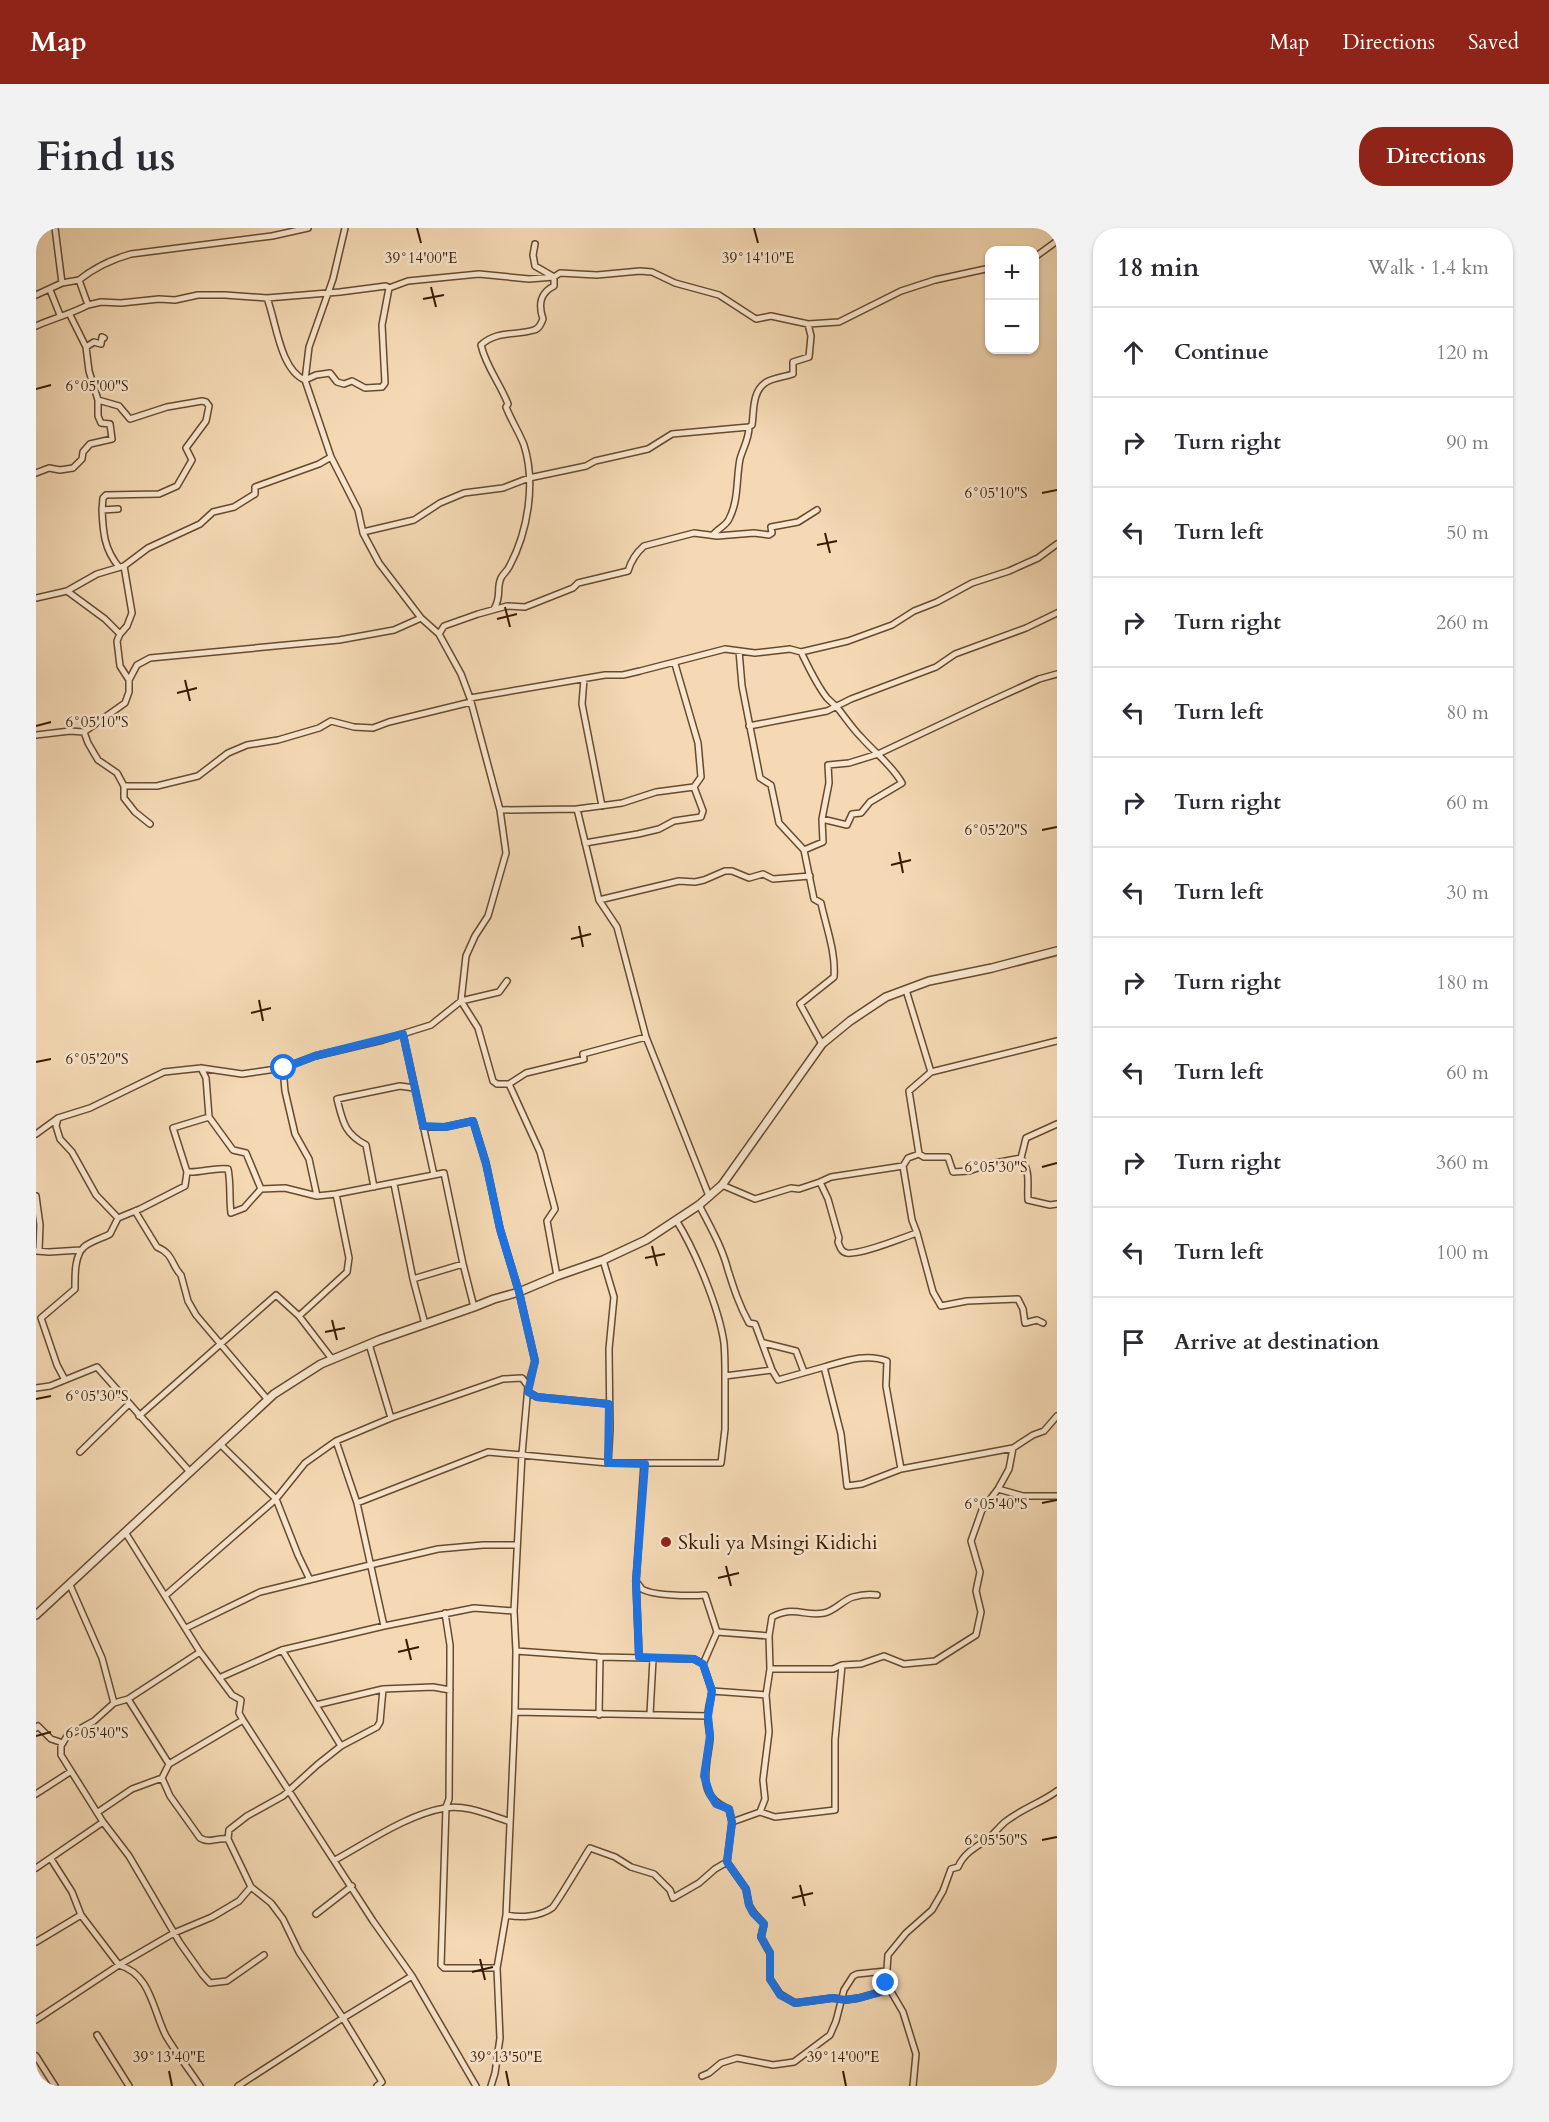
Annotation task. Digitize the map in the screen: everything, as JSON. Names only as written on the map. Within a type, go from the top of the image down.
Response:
[{"type":"street","points":[[55,228],[63,283]]},
{"type":"street","points":[[36,295],[63,283],[80,280],[106,263],[131,254],[272,236],[308,228]]},
{"type":"street","points":[[345,228],[328,293],[309,347],[305,380],[331,457],[358,510],[363,532],[378,563],[421,618],[439,634],[461,674],[471,700],[500,810],[506,853],[488,916],[466,956],[460,1001],[478,1028],[493,1081],[497,1084],[509,1084],[526,1073],[584,1059],[583,1054],[646,1037]]},
{"type":"street","points":[[1039,254],[1057,241]]},
{"type":"street","points":[[535,244],[533,255],[535,266],[554,276]]},
{"type":"street","points":[[36,326],[60,315],[70,315],[88,305],[100,302],[175,300],[198,295],[225,294],[267,298],[386,286],[389,288],[408,281],[479,274],[500,275],[510,279],[529,279],[554,276],[560,273],[597,275],[640,271],[652,272],[675,283],[719,295],[756,319],[771,316],[808,324],[838,322],[901,291],[985,268]]},
{"type":"street","points":[[494,609],[500,600],[500,580],[510,567],[526,518],[530,493],[524,445],[506,407],[508,404],[502,389],[484,360],[481,345],[487,340],[506,334],[534,330],[540,326],[543,319],[542,296],[545,291],[554,286],[554,276]]},
{"type":"street","points":[[80,280],[88,305]]},
{"type":"street","points":[[305,380],[316,375],[330,373],[337,382],[345,384],[352,381],[365,388],[382,387],[385,382],[385,360],[382,325],[389,288]]},
{"type":"street","points":[[50,290],[60,315]]},
{"type":"street","points":[[267,298],[281,347],[295,374],[305,380]]},
{"type":"street","points":[[36,473],[49,468],[60,470],[73,468],[82,459],[83,452],[90,444],[112,439],[110,424],[101,423],[98,416],[98,400],[89,371],[86,347],[70,315]]},
{"type":"street","points":[[713,536],[730,517],[737,494],[740,458],[747,442],[749,427],[752,425],[755,397],[766,382],[793,374],[793,362],[809,357],[808,324]]},
{"type":"street","points":[[86,347],[94,342],[101,344],[100,340],[104,338]]},
{"type":"street","points":[[98,400],[119,406],[130,418],[167,407],[202,401],[209,406],[206,421],[186,448],[192,460],[177,486],[159,494],[106,495],[103,498],[105,542],[108,553],[121,566],[132,613],[117,641],[120,666],[129,680]]},
{"type":"street","points":[[363,532],[414,520],[440,503],[464,493],[503,488],[529,478],[586,466],[595,461],[648,449],[672,434],[749,427]]},
{"type":"street","points":[[36,598],[68,591],[97,574],[121,566],[148,548],[200,524],[213,512],[243,503],[255,494],[255,487],[319,464],[331,457]]},
{"type":"street","points":[[102,510],[118,509]]},
{"type":"street","points":[[439,634],[444,626],[494,609],[507,606],[525,607],[573,588],[578,583],[628,571],[638,550],[644,546],[694,533],[713,536],[754,533],[769,535],[772,533],[771,526],[798,522],[817,510]]},
{"type":"street","points":[[124,786],[156,786],[198,776],[214,762],[247,745],[278,740],[319,728],[331,721],[354,727],[373,728],[471,700],[584,679],[623,675],[675,664],[725,649],[755,652],[789,649],[801,652],[848,641],[892,625],[914,611],[937,602],[972,583],[1009,571],[1038,558],[1057,544]]},
{"type":"street","points":[[68,591],[105,619],[120,634]]},
{"type":"street","points":[[749,726],[813,715],[836,707],[936,667],[956,654],[1026,628],[1057,613]]},
{"type":"street","points":[[36,735],[70,731],[84,732],[125,703],[129,692],[129,680],[137,665],[150,658],[339,640],[394,630],[421,618]]},
{"type":"street","points":[[739,651],[742,686],[760,778],[771,785],[779,823],[804,850],[814,899],[821,903],[836,963],[834,977],[800,1004],[822,1044]]},
{"type":"street","points":[[801,652],[812,676],[828,699],[896,773],[902,783],[870,802],[861,813],[852,814],[847,825],[822,819]]},
{"type":"street","points":[[500,810],[577,809],[622,803],[656,792],[694,787],[701,777],[698,743],[675,664]]},
{"type":"street","points":[[804,850],[823,842],[822,819],[829,783],[828,765],[849,763],[878,754],[1011,692],[1057,674]]},
{"type":"street","points":[[584,679],[582,704],[602,806]]},
{"type":"street","points":[[84,732],[98,760],[117,773],[124,786],[124,798],[135,812],[150,824]]},
{"type":"street","points":[[585,843],[638,834],[659,829],[674,821],[701,817],[703,811],[694,787]]},
{"type":"street","points":[[577,809],[599,900],[617,927],[646,1037],[709,1196]]},
{"type":"street","points":[[599,900],[679,881],[704,880],[725,871],[749,878],[763,874],[773,879],[810,876]]},
{"type":"street","points":[[36,1615],[274,1394],[332,1359],[494,1299],[519,1292],[603,1260],[646,1240],[699,1205],[722,1185],[822,1044],[850,1021],[886,997],[929,981],[1057,951]]},
{"type":"street","points":[[36,1134],[58,1118],[90,1108],[164,1072],[201,1068],[242,1074],[284,1068],[315,1056],[403,1034],[431,1024],[460,1001],[499,992],[507,981]]},
{"type":"street","points":[[906,990],[931,1072]]},
{"type":"street","points":[[403,1034],[434,1174]]},
{"type":"street","points":[[919,1154],[909,1091],[931,1072],[1057,1041]]},
{"type":"street","points":[[201,1068],[206,1078],[209,1118],[233,1149],[246,1153],[261,1190]]},
{"type":"street","points":[[284,1068],[286,1098],[296,1134],[309,1159],[317,1196]]},
{"type":"street","points":[[509,1084],[540,1152],[555,1209],[548,1221],[557,1276]]},
{"type":"street","points":[[374,1187],[366,1145],[355,1140],[344,1125],[337,1099],[400,1086],[414,1088]]},
{"type":"street","points":[[58,1118],[56,1126],[60,1139],[72,1152],[96,1196],[118,1218]]},
{"type":"street","points":[[36,1196],[40,1225],[38,1250],[50,1252],[81,1250],[110,1234],[118,1218],[185,1186],[187,1172],[173,1128],[209,1118]]},
{"type":"street","points":[[423,1126],[445,1127],[473,1121],[486,1164],[500,1229],[519,1292],[535,1361],[528,1389],[522,1454],[514,1611],[516,1651],[506,1915],[497,1968],[500,2038],[491,2086]]},
{"type":"street","points":[[1020,1158],[1026,1138],[1057,1124]]},
{"type":"street","points":[[919,1154],[924,1157],[948,1157],[953,1172],[969,1171],[989,1164],[1020,1158]]},
{"type":"street","points":[[919,1154],[908,1158],[903,1166],[912,1220],[933,1292],[941,1306],[967,1300],[1018,1299],[1023,1309],[1025,1323],[1037,1320],[1043,1323]]},
{"type":"street","points":[[1020,1158],[1028,1168],[1028,1200],[1050,1205],[1057,1204]]},
{"type":"street","points":[[722,1185],[754,1199],[790,1188],[799,1189],[831,1177],[903,1166]]},
{"type":"street","points":[[187,1172],[201,1173],[220,1168],[228,1169],[231,1184],[229,1190],[231,1213],[244,1208],[261,1190],[285,1188],[317,1196],[394,1184],[444,1173],[474,1307]]},
{"type":"street","points":[[820,1182],[828,1199],[839,1238],[838,1242],[845,1253],[860,1252],[917,1233]]},
{"type":"street","points":[[394,1184],[413,1279],[425,1324]]},
{"type":"street","points":[[299,1317],[347,1272],[349,1258],[336,1194]]},
{"type":"street","points":[[699,1205],[728,1269],[732,1287],[743,1312],[749,1323],[755,1324],[778,1380],[863,1357],[877,1357],[887,1361],[886,1386],[901,1469]]},
{"type":"street","points":[[135,1211],[158,1247],[174,1261],[178,1274],[181,1275],[188,1301],[196,1316],[268,1400]]},
{"type":"street","points":[[357,1503],[488,1452],[608,1463],[721,1463],[725,1429],[724,1342],[691,1244],[676,1220]]},
{"type":"street","points":[[65,1380],[57,1365],[41,1317],[75,1289],[76,1268],[81,1250]]},
{"type":"street","points":[[603,1260],[614,1297],[609,1349],[608,1463]]},
{"type":"street","points":[[413,1279],[463,1264]]},
{"type":"street","points":[[139,1416],[276,1295],[299,1317],[332,1359]]},
{"type":"street","points":[[764,1343],[796,1351],[804,1372]]},
{"type":"street","points":[[369,1344],[391,1418]]},
{"type":"street","points":[[36,1388],[50,1386],[97,1367],[190,1472]]},
{"type":"street","points":[[824,1367],[841,1434],[847,1486],[862,1484],[901,1469],[1013,1448],[1044,1431],[1057,1416]]},
{"type":"street","points":[[725,1376],[772,1370]]},
{"type":"street","points":[[166,1595],[276,1499],[305,1463],[336,1442],[391,1418],[503,1379],[522,1378],[528,1389],[537,1397],[609,1404]]},
{"type":"street","points":[[80,1452],[129,1404]]},
{"type":"street","points":[[336,1442],[357,1503],[384,1626]]},
{"type":"street","points":[[220,1444],[276,1499],[310,1580]]},
{"type":"street","points":[[770,1669],[833,1670],[842,1665],[861,1664],[884,1656],[904,1664],[935,1661],[976,1635],[981,1611],[976,1591],[980,1572],[971,1541],[982,1510],[1010,1469],[1013,1448]]},
{"type":"street","points":[[639,1657],[636,1581],[645,1464]]},
{"type":"street","points":[[998,1489],[1023,1496],[1057,1496]]},
{"type":"street","points":[[125,1532],[200,1652],[232,1695],[241,1700],[239,1713],[243,1720],[411,1976],[476,2086]]},
{"type":"street","points":[[186,1628],[260,1592],[438,1549],[517,1545]]},
{"type":"street","points":[[636,1581],[643,1589],[651,1591],[680,1596],[705,1595],[717,1632],[703,1664],[712,1691],[708,1716],[710,1736],[704,1776],[716,1804],[729,1809],[732,1822],[727,1862],[746,1889],[753,1913],[764,1924],[761,1937],[770,1953],[770,1979],[780,1995],[795,2003],[859,1998],[891,1989]]},
{"type":"street","points":[[70,1585],[102,1658],[114,1703]]},
{"type":"street","points":[[760,1812],[765,1799],[763,1780],[769,1732],[766,1695],[770,1669],[769,1636],[772,1617],[783,1611],[796,1610],[821,1614],[852,1597],[878,1595]]},
{"type":"street","points":[[219,1678],[282,1650],[445,1612],[474,1608],[514,1611]]},
{"type":"street","points":[[445,1612],[450,1645],[450,1690],[441,1965],[444,1968],[497,1968]]},
{"type":"street","points":[[717,1632],[769,1636]]},
{"type":"street","points":[[282,1650],[341,1746]]},
{"type":"street","points":[[516,1651],[600,1657],[694,1659],[703,1664]]},
{"type":"street","points":[[200,1652],[128,1699],[114,1703],[94,1721],[67,1736],[61,1755],[103,1822],[129,1856],[174,1933],[210,1983],[227,1981],[264,1955]]},
{"type":"street","points":[[599,1715],[600,1657]]},
{"type":"street","points":[[650,1714],[653,1659]]},
{"type":"street","points":[[732,1822],[760,1812],[776,1817],[835,1810],[835,1740],[842,1665]]},
{"type":"street","points":[[316,1705],[383,1689],[433,1687],[450,1690]]},
{"type":"street","points":[[377,2086],[382,2082],[299,1952],[283,1918],[271,1903],[251,1887],[228,1839],[229,1830],[247,1816],[289,1791],[341,1746],[377,1727],[380,1722],[383,1689]]},
{"type":"street","points":[[712,1691],[766,1695]]},
{"type":"street","points":[[128,1699],[169,1764]]},
{"type":"street","points":[[514,1712],[708,1716]]},
{"type":"street","points":[[98,1812],[132,1789],[162,1778],[169,1764],[243,1720]]},
{"type":"street","points":[[36,1728],[38,1726],[51,1739],[63,1743]]},
{"type":"street","points":[[36,1794],[70,1772]]},
{"type":"street","points":[[162,1778],[170,1796],[200,1838],[206,1842],[228,1839]]},
{"type":"street","points":[[913,2086],[916,2054],[903,2012],[886,1983],[888,1956],[906,1933],[933,1910],[943,1892],[951,1869],[958,1867],[962,1857],[990,1837],[1005,1822],[1057,1791]]},
{"type":"street","points":[[335,1860],[409,1820],[446,1807],[479,1811],[508,1821]]},
{"type":"street","points":[[36,1868],[103,1822]]},
{"type":"street","points":[[506,1915],[517,1917],[537,1915],[554,1908],[590,1848],[654,1874],[669,1890],[673,1898],[699,1883],[727,1862]]},
{"type":"street","points":[[51,1858],[72,1892],[81,1915],[119,1965],[138,1976],[147,1988],[166,2035],[200,2086]]},
{"type":"street","points":[[316,1914],[352,1886]]},
{"type":"street","points":[[36,2020],[119,1965],[174,1933],[212,1917],[239,1901],[251,1887]]},
{"type":"street","points":[[37,1940],[81,1915]]},
{"type":"street","points":[[702,2076],[710,2073],[721,2063],[737,2058],[773,2066],[794,2062],[830,2035],[841,1998],[849,1981],[857,1974],[886,1971]]},
{"type":"street","points":[[238,2086],[411,1976]]},
{"type":"street","points":[[97,2035],[129,2086]]},
{"type":"street","points":[[36,2056],[55,2086]]},
{"type":"place","name":"Skuli ya Msingi Kidichi","points":[[666,1542]]},
{"type":"route","points":[[284,1068],[315,1056],[403,1034],[423,1126],[445,1127],[473,1121],[494,1193],[500,1229],[519,1292],[535,1361],[528,1392],[537,1397],[609,1404],[608,1463],[645,1464],[636,1581],[639,1657],[694,1659],[703,1664],[712,1691],[708,1716],[710,1736],[704,1776],[716,1804],[729,1809],[732,1822],[727,1862],[746,1889],[753,1913],[764,1924],[761,1937],[770,1953],[770,1979],[774,1988],[780,1995],[795,2003],[833,1998],[845,2000],[859,1998],[891,1989],[886,1983]]}]
